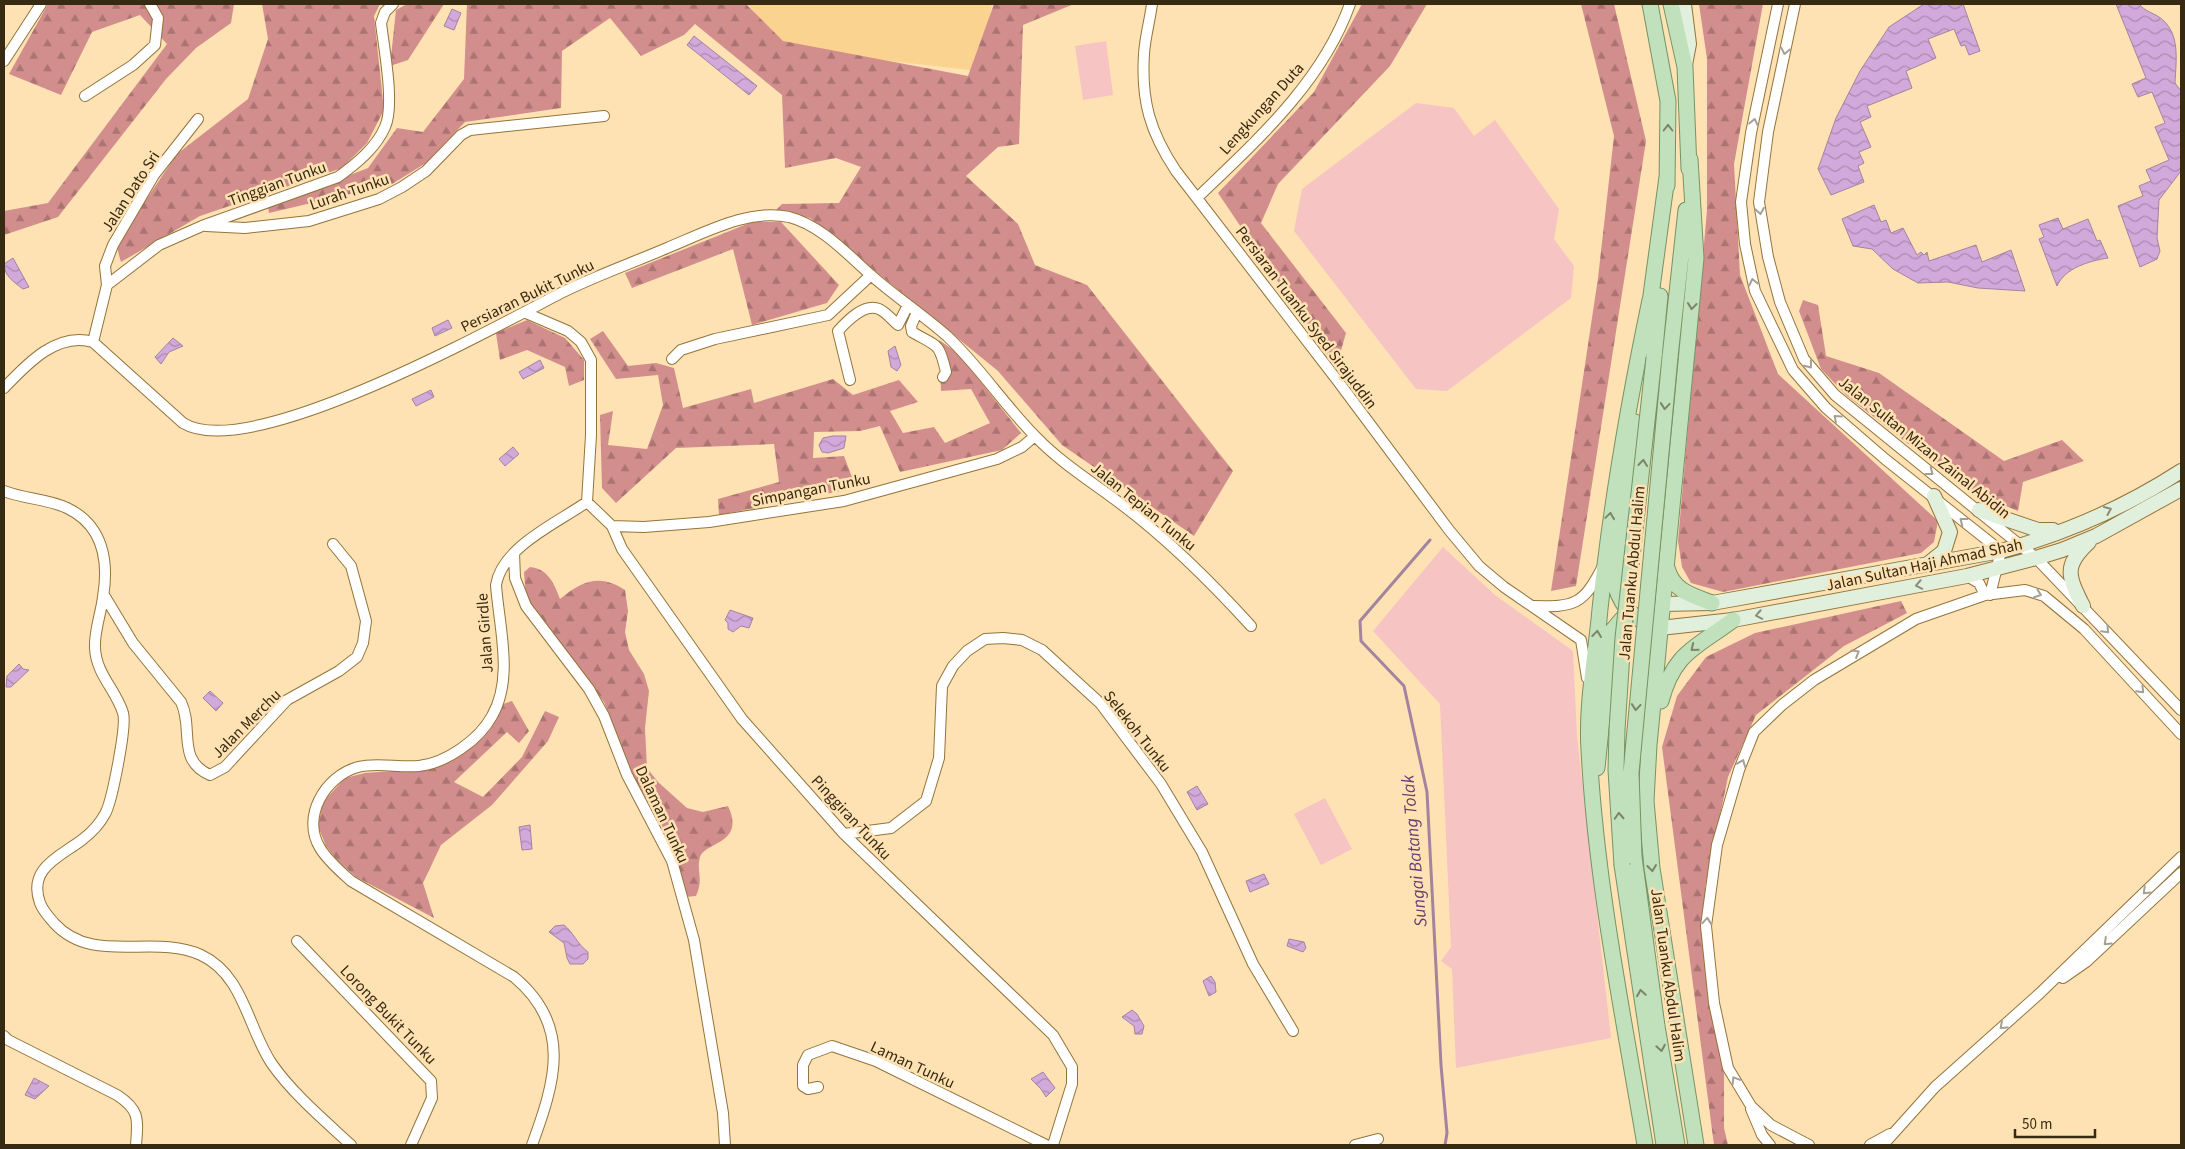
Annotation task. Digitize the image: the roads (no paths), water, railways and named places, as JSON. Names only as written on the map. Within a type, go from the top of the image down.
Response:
[{"type":"main road","name":"Jalan Tuanku Abdul Halim","points":[[1650,4],[1668,101],[1668,177],[1664,253],[1654,358],[1623,638],[1616,770],[1663,1145]]},
{"type":"main road","name":"Jalan Tuanku Abdul Halim","points":[[1671,4],[1685,67],[1696,258],[1649,746],[1646,801],[1652,868],[1696,1145]]},
{"type":"main road","name":"Jalan Tuanku Abdul Halim","points":[[1677,1145],[1657,1026],[1639,896],[1628,861],[1631,773],[1690,159]]},
{"type":"main road","points":[[1660,628],[1641,622],[1624,606],[1616,588],[1620,540],[1650,300],[1668,177]]},
{"type":"main road","name":"Jalan Tuanku Abdul Halim","points":[[1645,1145],[1606,917],[1589,751],[1597,701],[1604,564],[1619,456],[1650,300]]},
{"type":"main road","points":[[1620,540],[1629,561],[1642,565],[1651,562],[1669,537]]},
{"type":"main road","points":[[1667,568],[1670,579],[1678,589],[1712,603]]},
{"type":"main road","points":[[1597,701],[1611,632],[1629,611],[1646,605],[1663,604]]},
{"type":"main road","points":[[1649,746],[1671,670],[1696,646],[1734,620]]},
{"type":"main road","points":[[1597,701],[1614,681],[1628,671],[1641,674],[1651,690],[1653,704]]},
{"type":"main road","points":[[1639,896],[1693,1129]]},
{"type":"main road","points":[[1606,917],[1615,941],[1648,1098],[1663,1145]]},
{"type":"street","points":[[4,62],[41,4]]},
{"type":"street","points":[[85,96],[133,65],[155,45],[158,18],[150,4]]},
{"type":"street","name":"Tinggian Tunku","points":[[107,285],[159,245],[202,226],[338,177],[354,165],[375,144],[385,127],[389,109],[381,24],[384,12],[393,4]]},
{"type":"street","name":"Persiaran Tuanku Syed Sirajuddin","points":[[1152,4],[1144,52],[1146,111],[1158,144],[1448,530],[1479,566],[1504,587],[1581,640],[1597,701]]},
{"type":"street","name":"Lengkungan Duta","points":[[1197,198],[1254,143],[1303,88],[1325,56],[1344,22],[1350,4]]},
{"type":"street","points":[[1684,4],[1689,44],[1685,67]]},
{"type":"street","name":"Jalan Sultan Mizan Zainal Abidin","points":[[1778,4],[1751,133],[1741,202],[1745,244],[1756,291],[1793,370],[1826,408],[1885,460],[1934,496],[2001,551]]},
{"type":"street","name":"Jalan Sultan Mizan Zainal Abidin","points":[[1796,4],[1768,132],[1758,202],[1768,257],[1780,302],[1804,359],[1835,396],[1979,510],[2036,558],[2181,710]]},
{"type":"street","name":"Lurah Tunku","points":[[202,226],[246,228],[309,221],[378,199],[402,187],[426,171],[462,135],[470,130],[604,116]]},
{"type":"street","name":"Jalan Dato Sri","points":[[107,285],[105,266],[113,245],[154,175],[198,120]]},
{"type":"street","name":"Persiaran Bukit Tunku","points":[[93,342],[183,423],[201,431],[218,431],[282,420],[380,384],[526,313],[562,292],[714,229],[758,216],[786,216],[804,223],[832,241],[947,336],[980,370],[1034,436]]},
{"type":"street","points":[[672,359],[681,350],[715,339],[828,315],[870,274]]},
{"type":"street","points":[[4,388],[41,353],[52,346],[77,339],[93,342],[107,285]]},
{"type":"street","points":[[898,325],[908,305]]},
{"type":"street","points":[[850,380],[838,331],[862,310],[874,308],[881,310],[898,325],[934,344],[941,351],[946,372],[943,377]]},
{"type":"street","points":[[912,332],[911,326],[917,312]]},
{"type":"street","points":[[526,313],[568,331],[581,342],[591,360],[591,435],[587,502]]},
{"type":"street","name":"Simpangan Tunku","points":[[612,526],[644,528],[709,522],[844,501],[997,459],[1022,447],[1034,436]]},
{"type":"street","name":"Jalan Tepian Tunku","points":[[1034,436],[1063,461],[1176,547],[1251,626]]},
{"type":"street","name":"Jalan Sultan Haji Ahmad Shah","points":[[1663,604],[1712,603],[2022,546],[2155,488],[2181,471]]},
{"type":"street","name":"Jalan Sultan Haji Ahmad Shah","points":[[1660,628],[1734,620],[1967,576],[2036,558],[2096,536],[2181,489]]},
{"type":"street","points":[[4,491],[65,507],[84,518],[96,532],[104,555],[104,595],[95,636],[95,655],[103,678],[124,715],[112,797],[105,814],[84,839],[58,855],[45,866],[39,883],[40,903],[62,931],[84,944],[110,947],[164,946],[185,949],[203,956],[216,964],[232,982],[240,996],[272,1064],[316,1112],[351,1145]]},
{"type":"street","points":[[1929,563],[1944,551],[1950,532],[1934,496]]},
{"type":"street","name":"Pinggiran Tunku","points":[[587,502],[612,526],[622,549],[742,719],[844,834],[1053,1035],[1072,1067],[1072,1084],[1053,1145]]},
{"type":"street","name":"Jalan Girdle","points":[[532,1145],[549,1097],[555,1065],[554,1046],[548,1021],[542,1007],[527,988],[514,976],[351,882],[320,848],[315,836],[314,820],[316,808],[324,789],[343,774],[359,767],[420,766],[452,754],[475,737],[492,716],[502,692],[504,664],[496,586],[500,568],[514,553],[587,502]]},
{"type":"street","points":[[1979,510],[2038,530],[2064,529]]},
{"type":"street","points":[[2083,606],[2070,580],[2069,572],[2077,554],[2096,536]]},
{"type":"street","name":"Jalan Merchu","points":[[104,595],[133,643],[180,702],[185,711],[188,756],[201,771],[210,775],[225,767],[287,700],[339,671],[357,657],[363,643],[366,621],[351,566],[333,544]]},
{"type":"street","points":[[1987,595],[2001,551]]},
{"type":"street","name":"Dalaman Tunku","points":[[514,553],[515,578],[526,606],[589,689],[600,709],[627,775],[672,861],[694,940],[723,1113],[725,1145]]},
{"type":"street","points":[[1533,606],[1562,607],[1577,602],[1591,588],[1604,564]]},
{"type":"street","points":[[1967,576],[1979,583],[1987,595]]},
{"type":"street","points":[[1770,1145],[1762,1135],[1750,1106],[1728,1068],[1714,1003],[1706,926],[1717,845],[1739,770],[1754,732],[1782,705],[1849,657],[1916,619],[1987,595],[2025,590],[2044,596],[2084,629],[2181,734]]},
{"type":"street","name":"Selekoh Tunku","points":[[844,834],[891,828],[926,801],[939,758],[942,686],[953,666],[967,651],[985,640],[1003,638],[1022,640],[1042,650],[1100,703],[1161,784],[1202,852],[1253,964],[1293,1031]]},
{"type":"street","points":[[1883,1145],[1935,1087],[2039,994],[2181,857]]},
{"type":"street","points":[[2039,994],[2086,962],[2181,873]]},
{"type":"street","name":"Lorong Bukit Tunku","points":[[297,941],[431,1081],[432,1098],[411,1145]]},
{"type":"street","points":[[4,1036],[8,1040],[117,1095],[133,1106],[138,1121],[136,1145]]},
{"type":"street","name":"Laman Tunku","points":[[818,1087],[808,1089],[803,1086],[804,1065],[808,1055],[832,1046],[876,1061],[1046,1145]]},
{"type":"street","points":[[1750,1106],[1771,1125],[1809,1145]]},
{"type":"street","points":[[1870,1145],[1893,1132]]},
{"type":"street","points":[[1355,1145],[1378,1139]]},
{"type":"water","points":[[1924,4],[1963,4],[1980,51],[1969,55],[1965,45],[1961,46],[1954,29],[1928,39],[1936,58],[1906,71],[1912,88],[1867,106],[1871,117],[1860,122],[1871,147],[1859,152],[1864,163],[1858,166],[1864,182],[1831,195],[1818,169],[1836,118],[1860,71],[1889,27]]},
{"type":"water","points":[[2116,4],[2139,4],[2166,23],[2171,30],[2176,47],[2175,83],[2181,91],[2181,171],[2159,200],[2157,238],[2160,251],[2157,259],[2140,267],[2118,206],[2143,196],[2139,186],[2151,181],[2146,170],[2169,160],[2155,127],[2165,123],[2152,92],[2138,97],[2132,84],[2146,78]]},
{"type":"water","points":[[452,9],[461,13],[454,30],[444,26]]},
{"type":"water","points":[[694,36],[757,86],[749,95],[687,45]]},
{"type":"water","points":[[1874,205],[1881,222],[1886,220],[1891,233],[1903,228],[1917,255],[1921,252],[1924,255],[1927,252],[1929,261],[1976,245],[1982,262],[2011,250],[2025,291],[1978,288],[1948,282],[1918,283],[1893,269],[1872,249],[1853,246],[1842,219]]},
{"type":"water","points":[[2058,218],[2063,229],[2088,219],[2097,241],[2100,240],[2108,258],[2078,266],[2066,274],[2057,286],[2039,239],[2044,237],[2039,225]]},
{"type":"water","points":[[13,258],[29,287],[23,289],[6,272],[4,264]]},
{"type":"water","points":[[448,320],[452,328],[435,336],[432,328]]},
{"type":"water","points":[[173,338],[183,346],[169,352],[161,364],[155,357]]},
{"type":"water","points":[[895,346],[901,365],[897,371],[891,367],[888,351]]},
{"type":"water","points":[[540,360],[544,368],[523,379],[519,372]]},
{"type":"water","points":[[431,390],[434,397],[416,406],[412,399]]},
{"type":"water","points":[[846,436],[844,448],[828,453],[822,452],[819,445],[823,438]]},
{"type":"water","points":[[513,447],[519,454],[505,466],[499,459]]},
{"type":"water","points":[[730,610],[753,618],[749,628],[741,626],[733,632],[728,629],[728,623],[725,620]]},
{"type":"water","points":[[19,664],[23,669],[29,670],[11,687],[6,687],[7,676]]},
{"type":"water","points":[[210,691],[223,703],[216,711],[203,698]]},
{"type":"water","points":[[1197,786],[1208,804],[1197,810],[1187,792]]},
{"type":"water","points":[[530,825],[532,849],[522,850],[519,827]]},
{"type":"water","points":[[1264,874],[1269,884],[1250,892],[1246,881]]},
{"type":"water","points":[[564,925],[588,952],[588,959],[583,964],[570,964],[564,943],[549,932],[555,926]]},
{"type":"water","points":[[1289,939],[1304,942],[1306,948],[1303,952],[1287,946]]},
{"type":"water","points":[[1211,976],[1215,982],[1216,992],[1209,996],[1203,981]]},
{"type":"water","points":[[1132,1010],[1137,1014],[1144,1026],[1142,1034],[1135,1034],[1134,1026],[1122,1017]]},
{"type":"water","points":[[1043,1072],[1055,1088],[1046,1097],[1031,1079]]},
{"type":"water","points":[[34,1078],[49,1086],[35,1099],[25,1095]]},
{"type":"waterway","name":"Sungai Batang Tolak","points":[[1430,540],[1360,621],[1361,641],[1404,686],[1427,792],[1441,1065],[1447,1133],[1445,1145]]}]
